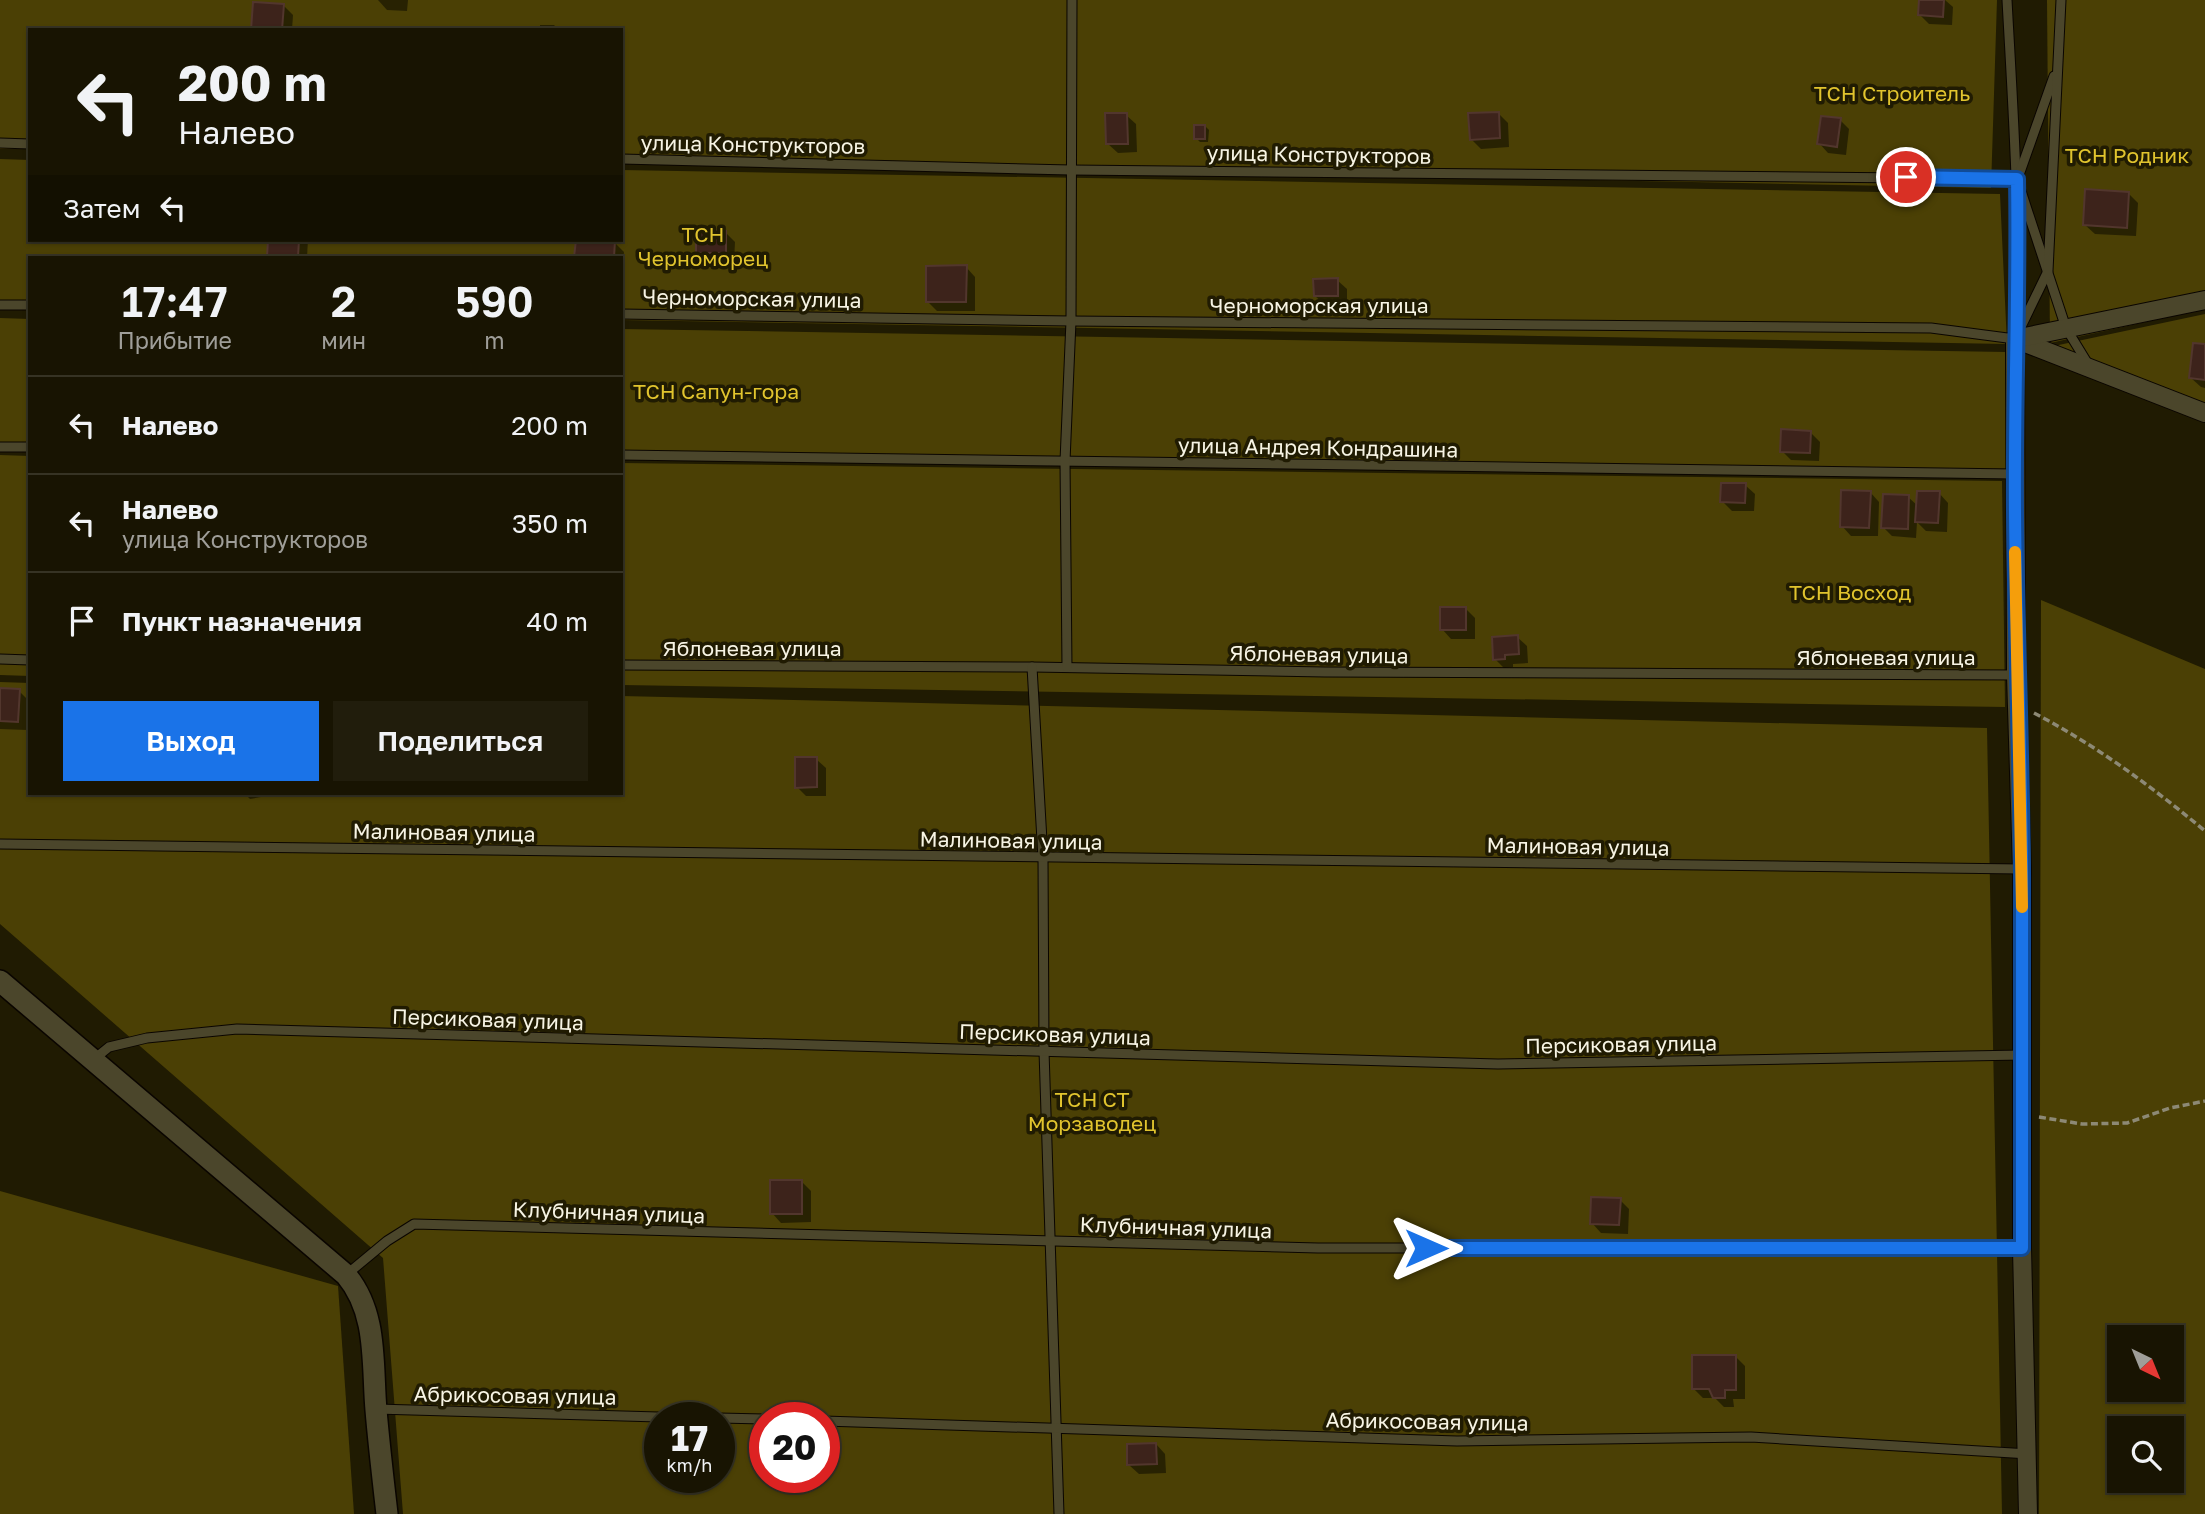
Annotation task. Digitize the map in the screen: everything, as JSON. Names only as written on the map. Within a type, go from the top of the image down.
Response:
[{"type":"street","points":[[2015,339],[2205,300]]},
{"type":"street","points":[[2015,339],[2205,414]]},
{"type":"street","points":[[2015,339],[2016,675],[2022,869],[2022,1248],[2028,1514]]},
{"type":"street","points":[[0,981],[346,1275],[357,1288],[365,1304],[372,1336],[376,1409],[387,1514]]},
{"type":"lane","points":[[1067,667],[1065,461],[1071,321],[1072,0]]},
{"type":"lane","points":[[2007,0],[2017,179],[2019,266],[2015,339]]},
{"type":"lane","points":[[2015,339],[2048,271],[2061,0]]},
{"type":"lane","points":[[2057,68],[2017,179],[2066,328],[2091,369]]},
{"type":"lane","points":[[0,143],[28,144]]},
{"type":"lane","name":"улица Конструкторов","points":[[623,159],[1070,170],[2017,179]]},
{"type":"lane","points":[[0,305],[28,305]]},
{"type":"lane","name":"Черноморская улица","points":[[623,314],[1071,321],[1931,328],[2015,339]]},
{"type":"lane","points":[[0,447],[28,447]]},
{"type":"lane","name":"улица Андрея Кондрашина","points":[[623,455],[2015,474]]},
{"type":"lane","points":[[0,659],[28,660]]},
{"type":"lane","name":"Яблоневая улица","points":[[623,665],[2016,675]]},
{"type":"lane","points":[[1032,667],[1043,858],[1044,1051],[1059,1514]]},
{"type":"lane","name":"Малиновая улица","points":[[0,844],[2022,869]]},
{"type":"lane","name":"Персиковая улица","points":[[92,1061],[109,1047],[147,1038],[237,1030],[1498,1063],[2023,1055]]},
{"type":"lane","name":"Клубничная улица","points":[[346,1275],[387,1241],[414,1224],[1318,1248],[2022,1248]]},
{"type":"lane","name":"Абрикосовая улица","points":[[376,1409],[644,1417]]},
{"type":"lane","name":"Абрикосовая улица","points":[[840,1421],[1457,1441],[1751,1437],[2028,1454]]},
{"type":"path","points":[[2017,703],[2069,731],[2147,783],[2205,831]]},
{"type":"path","points":[[2023,1115],[2082,1124],[2127,1123],[2171,1108],[2205,1101]]},
{"type":"green space","name":"ТСН Строитель","points":[[0,0],[1997,0],[1991,188],[623,161],[623,28],[28,28],[28,149],[0,149]]},
{"type":"green space","name":"ТСН Родник","points":[[2047,0],[2205,0],[2205,309],[2050,343]]},
{"type":"green space","name":"ТСН Черноморец","points":[[0,159],[28,160],[28,242],[623,242],[623,170],[2000,194],[2007,344],[623,320],[623,256],[28,256],[28,310],[0,310]]},
{"type":"green space","points":[[2205,314],[2205,405],[2054,346]]},
{"type":"green space","points":[[0,318],[28,319],[28,443],[0,443]]},
{"type":"green space","name":"ТСН Сапун-гора","points":[[623,329],[2006,352],[2007,470],[623,451]]},
{"type":"green space","points":[[0,455],[28,456],[28,676],[0,675]]},
{"type":"green space","name":"ТСН Восход","points":[[623,463],[2002,481],[2005,707],[623,685]]},
{"type":"green space","points":[[2041,600],[2205,669],[2205,1514],[2039,1514]]},
{"type":"green space","name":"ТСН СТ Морзаводец","points":[[0,682],[28,683],[28,795],[623,795],[623,696],[1987,728],[2002,1514],[403,1514],[383,1258],[0,924]]},
{"type":"green space","points":[[0,1191],[338,1286],[354,1514],[0,1514]]},
{"type":"building","points":[[1919,0],[1944,0],[1943,17],[1918,15]]},
{"type":"building","points":[[253,2],[284,4],[282,28],[251,28]]},
{"type":"building","points":[[1499,112],[1500,138],[1470,140],[1468,113]]},
{"type":"building","points":[[1105,113],[1127,113],[1128,144],[1106,144]]},
{"type":"building","points":[[1821,116],[1841,118],[1837,147],[1817,144]]},
{"type":"building","points":[[1194,125],[1205,125],[1205,139],[1194,139]]},
{"type":"building","points":[[2085,189],[2129,192],[2127,228],[2083,225]]},
{"type":"building","points":[[696,230],[726,231],[726,253],[696,253]]},
{"type":"building","points":[[268,242],[299,242],[298,256],[267,256]]},
{"type":"building","points":[[576,242],[615,242],[614,256],[574,256]]},
{"type":"building","points":[[967,265],[966,302],[926,302],[926,266]]},
{"type":"building","points":[[1338,278],[1338,296],[1314,296],[1313,279]]},
{"type":"building","points":[[2193,343],[2205,344],[2205,380],[2189,378]]},
{"type":"building","points":[[1781,429],[1811,431],[1810,453],[1780,452]]},
{"type":"building","points":[[1721,483],[1746,483],[1745,503],[1720,502]]},
{"type":"building","points":[[1841,490],[1871,491],[1869,528],[1840,527]]},
{"type":"building","points":[[1917,491],[1940,491],[1938,523],[1915,522]]},
{"type":"building","points":[[1883,494],[1909,495],[1908,529],[1881,528]]},
{"type":"building","points":[[1440,607],[1466,607],[1466,630],[1440,630]]},
{"type":"building","points":[[1518,635],[1519,654],[1505,655],[1505,659],[1493,660],[1492,637]]},
{"type":"building","points":[[0,688],[20,689],[18,722],[0,721]]},
{"type":"building","points":[[795,757],[817,757],[817,787],[795,788]]},
{"type":"building","points":[[770,1180],[802,1180],[802,1214],[770,1214]]},
{"type":"building","points":[[1591,1197],[1621,1198],[1619,1225],[1590,1224]]},
{"type":"building","points":[[1692,1355],[1736,1355],[1736,1390],[1725,1390],[1725,1398],[1713,1398],[1709,1389],[1692,1389]]},
{"type":"building","points":[[1156,1443],[1157,1464],[1127,1465],[1127,1444]]},
{"type":"slow traffic","points":[[2015,552],[2022,907]]},
{"type":"route","points":[[1426,1248],[2022,1248],[2022,869],[2016,675],[2015,474],[2015,339],[2019,266],[2017,179],[1906,177]]}]
